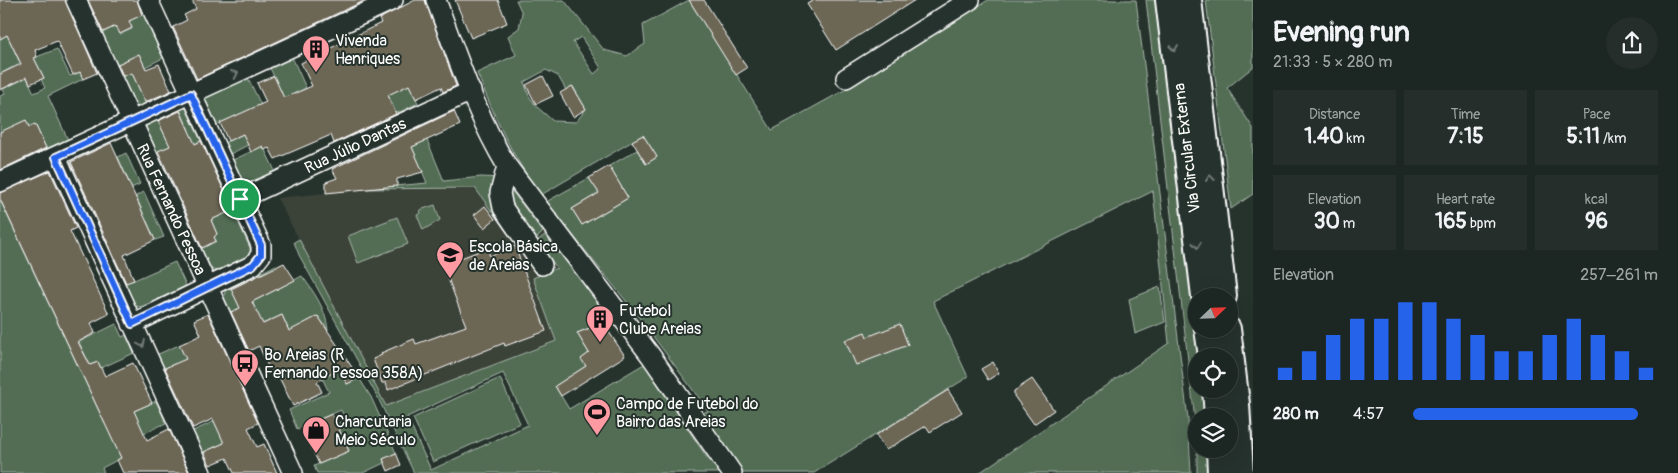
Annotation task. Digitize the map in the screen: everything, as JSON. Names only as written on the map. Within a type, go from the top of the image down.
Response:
[{"type":"main road","name":"Via Circular Externa","points":[[1168,0],[1203,288]]},
{"type":"main road","name":"Via Circular Externa","points":[[1189,0],[1223,288]]},
{"type":"main road","points":[[1229,338],[1237,404],[1241,473]]},
{"type":"main road","points":[[1219,458],[1220,473]]},
{"type":"street","name":"Rua Fernando Pessoa","points":[[76,0],[293,473]]},
{"type":"street","points":[[132,324],[253,265],[261,255],[261,245],[148,0]]},
{"type":"street","points":[[0,182],[393,0]]},
{"type":"street","points":[[436,0],[471,91],[497,150],[507,166],[651,356],[732,473]]},
{"type":"street","points":[[846,78],[970,0]]},
{"type":"street","name":"Rua Júlio Dantas","points":[[240,199],[471,91]]},
{"type":"street","points":[[56,157],[201,473]]},
{"type":"street","points":[[507,166],[500,193],[503,208],[542,265]]},
{"type":"shaded area","name":"Escola Básica de Areias","points":[[481,177],[508,186],[612,319],[386,406],[277,198]]},
{"type":"green space","points":[[516,0],[564,0],[604,50],[627,56],[645,44],[643,25],[689,0],[772,130],[850,87],[988,0],[1136,0],[1188,419],[1188,458],[1190,458],[1191,473],[979,473],[1169,343],[1153,191],[933,301],[968,377],[814,473],[741,473],[702,413],[708,411],[704,405],[635,312],[546,202],[589,178],[599,193],[572,209],[582,225],[628,198],[609,166],[637,150],[646,164],[657,157],[643,135],[541,195],[504,136],[477,73],[516,55],[508,36],[519,28],[522,13]],"holes":[[[581,37],[601,68],[594,74],[573,42]],[[546,70],[558,76],[566,90],[573,86],[586,109],[576,122],[553,121],[536,106],[529,96],[524,82]]]},
{"type":"green space","points":[[1146,0],[1157,0],[1192,288],[1188,288],[1188,338],[1198,338],[1199,348],[1188,348],[1188,360]]},
{"type":"green space","points":[[1206,0],[1253,0],[1253,67],[1227,88],[1253,128],[1253,194],[1231,209]]},
{"type":"green space","points":[[143,14],[163,58],[145,67],[139,54],[116,65],[102,33],[116,26],[120,34],[132,29],[129,21]]},
{"type":"green space","points":[[7,35],[34,93],[45,88],[41,79],[44,78],[34,58],[57,49],[70,76],[80,72],[83,79],[48,96],[69,142],[50,147],[51,150],[30,160],[28,156],[46,148],[35,124],[29,127],[26,120],[0,152],[0,96],[5,94],[3,89],[20,81],[13,67],[0,74],[0,39]]},
{"type":"green space","points":[[292,57],[306,88],[300,91],[288,107],[270,68]]},
{"type":"green space","points":[[132,73],[147,105],[140,108],[135,106],[121,77]]},
{"type":"green space","points":[[404,73],[418,103],[396,114],[388,95]]},
{"type":"green space","points":[[248,78],[261,105],[216,125],[205,101],[206,97]]},
{"type":"green space","points":[[185,107],[201,141],[196,143],[202,157],[168,147],[157,152],[146,128],[147,124],[157,119],[167,139],[189,130],[180,109]]},
{"type":"green space","points":[[248,132],[248,145],[230,154],[224,143]]},
{"type":"green space","points":[[427,140],[444,181],[481,177],[501,178],[495,198],[508,234],[475,188],[363,189],[427,183],[412,147]]},
{"type":"green space","points":[[263,146],[275,171],[244,185],[233,160]]},
{"type":"green space","points":[[126,153],[140,184],[100,202],[96,194],[85,199],[77,183],[91,177],[101,195],[129,182],[118,157]]},
{"type":"green space","points":[[508,186],[543,232],[536,239],[506,201]]},
{"type":"green space","points":[[144,192],[164,237],[155,240],[147,221],[123,232],[120,226],[144,215],[136,196]]},
{"type":"green space","points":[[0,200],[105,424],[156,401],[166,423],[116,446],[121,458],[102,468],[104,473],[0,473]]},
{"type":"green space","points":[[435,205],[440,220],[423,230],[417,215],[421,213],[420,210]]},
{"type":"green space","points":[[233,210],[250,248],[250,255],[218,271],[212,270],[201,249],[216,241],[214,237],[217,234],[211,220]]},
{"type":"green space","points":[[397,217],[408,244],[358,263],[348,236]]},
{"type":"green space","points":[[545,235],[612,319],[577,333],[589,353],[581,359],[586,366],[555,386],[569,409],[644,364],[708,459],[724,473],[414,473],[378,398],[299,255],[294,242],[299,239],[386,406],[556,341],[533,278],[557,268],[537,241]],"holes":[[[503,373],[528,425],[431,470],[407,417]]]},
{"type":"green space","points":[[175,262],[186,286],[143,306],[138,307],[132,303],[116,268],[124,264],[132,281]]},
{"type":"green space","points":[[276,265],[281,273],[267,271],[232,289],[240,308],[230,312],[224,298],[225,291]]},
{"type":"green space","points":[[302,276],[322,308],[328,330],[318,316],[307,322],[297,350],[282,315],[262,324],[252,302]]},
{"type":"green space","points":[[1160,287],[1165,322],[1135,334],[1129,299]]},
{"type":"green space","points":[[116,324],[122,337],[126,335],[134,353],[101,368],[98,362],[90,365],[79,342]]},
{"type":"green space","points":[[179,345],[184,354],[204,360],[174,364],[163,369],[156,355]]},
{"type":"green space","points":[[339,369],[347,384],[359,378],[371,397],[396,453],[383,459],[384,463],[363,473],[317,473],[314,466],[349,451],[336,424],[345,420],[341,410],[297,429],[289,410],[329,392],[322,378]]},
{"type":"green space","points":[[500,378],[520,423],[433,462],[413,418]]},
{"type":"green space","points":[[1192,398],[1205,398],[1206,408],[1194,408]]},
{"type":"green space","points":[[217,420],[224,443],[201,453],[191,432]]},
{"type":"green space","points":[[1197,458],[1208,458],[1208,473],[1197,473]]},
{"type":"building","points":[[0,0],[65,0],[97,73],[83,79],[80,72],[73,75],[57,41],[35,50],[37,57],[34,58],[44,78],[30,84],[27,77],[0,90],[0,74],[21,64],[7,35],[0,39]]},
{"type":"building","points":[[88,0],[137,0],[142,15],[129,21],[132,28],[120,34],[116,26],[103,32]]},
{"type":"building","points":[[192,0],[366,0],[197,79],[173,27],[187,20],[184,15],[196,9]]},
{"type":"building","points":[[415,0],[425,0],[456,86],[443,92],[441,87],[416,99],[409,85],[388,95],[396,114],[334,143],[331,135],[275,159],[269,148],[264,150],[263,146],[251,152],[243,134],[228,141],[220,123],[266,102],[257,83],[274,76],[284,98],[312,86],[301,63],[381,23],[379,19]]},
{"type":"building","points":[[455,0],[498,0],[507,23],[471,38]]},
{"type":"building","points":[[689,0],[704,0],[747,68],[736,75]]},
{"type":"building","points":[[814,0],[915,0],[836,50],[807,4]]},
{"type":"building","points":[[139,54],[146,69],[159,64],[171,91],[145,102],[132,73],[123,76],[118,64]]},
{"type":"building","points":[[543,76],[553,96],[536,104],[526,85]]},
{"type":"building","points":[[572,86],[586,109],[573,117],[560,93]]},
{"type":"building","points":[[180,111],[195,144],[201,141],[233,210],[211,220],[217,234],[214,237],[216,241],[202,248],[158,151],[170,146],[158,121]]},
{"type":"building","points":[[454,111],[460,125],[412,147],[423,172],[397,179],[397,186],[326,193],[326,182],[337,178],[332,169]]},
{"type":"building","points":[[26,120],[29,127],[35,124],[46,148],[0,170],[0,132]]},
{"type":"building","points":[[643,135],[657,157],[646,164],[632,141]]},
{"type":"building","points":[[111,143],[155,240],[124,255],[134,280],[126,283],[71,162]]},
{"type":"building","points":[[609,166],[628,198],[582,225],[572,209],[599,193],[589,178]]},
{"type":"building","points":[[50,171],[76,228],[70,231],[109,314],[91,323],[95,333],[78,342],[90,365],[98,362],[105,376],[133,363],[152,403],[134,411],[147,440],[169,429],[189,473],[123,473],[117,460],[121,458],[0,199],[0,193]]},
{"type":"building","points":[[485,206],[495,219],[484,228],[474,215]]},
{"type":"building","points":[[515,246],[546,331],[505,346],[504,343],[388,390],[386,383],[382,383],[373,359],[382,355],[381,353],[414,339],[416,344],[466,326],[443,265],[487,248],[490,256]]},
{"type":"building","points":[[284,263],[295,280],[252,302],[263,324],[282,315],[289,331],[318,316],[359,378],[347,384],[339,369],[317,382],[322,392],[293,406],[279,377],[274,380],[259,346],[249,351],[231,312],[240,308],[231,289]]},
{"type":"building","points":[[208,314],[258,423],[248,428],[257,447],[264,444],[277,473],[234,473],[227,458],[210,465],[204,452],[224,443],[213,419],[193,428],[165,368],[186,359],[179,345],[201,335],[194,320]]},
{"type":"building","name":"Futebol Clube Areias","points":[[603,323],[625,356],[561,396],[555,386],[586,366],[581,359],[589,353],[577,333]]},
{"type":"building","points":[[900,324],[908,345],[856,365],[845,340],[865,332],[867,337]]},
{"type":"building","points":[[993,362],[999,373],[988,380],[981,369]]},
{"type":"building","points":[[1032,379],[1054,410],[1034,424],[1014,396],[1014,391]]},
{"type":"building","points":[[948,390],[962,412],[930,432],[926,426],[886,450],[876,435]]},
{"type":"building","points":[[332,414],[349,451],[319,464],[302,427]]},
{"type":"building","points":[[396,453],[401,465],[388,471],[383,459]]},
{"type":"place","name":"Vivenda Henriques","points":[[316,73]]},
{"type":"place","name":"Escola Básica de Areias","points":[[450,279]]},
{"type":"place","name":"Futebol Clube Areias","points":[[600,343]]},
{"type":"place","name":"Bº Areias (R Fernando Pessoa 358A)","points":[[245,387]]},
{"type":"place","name":"Campo de Futebol do Bairro das Areias","points":[[597,436]]},
{"type":"place","name":"Charcutaria Meio Século","points":[[316,454]]},
{"type":"route","points":[[191,94],[240,199],[261,245],[261,255],[258,260],[253,265],[132,324],[56,157],[191,94]]}]
